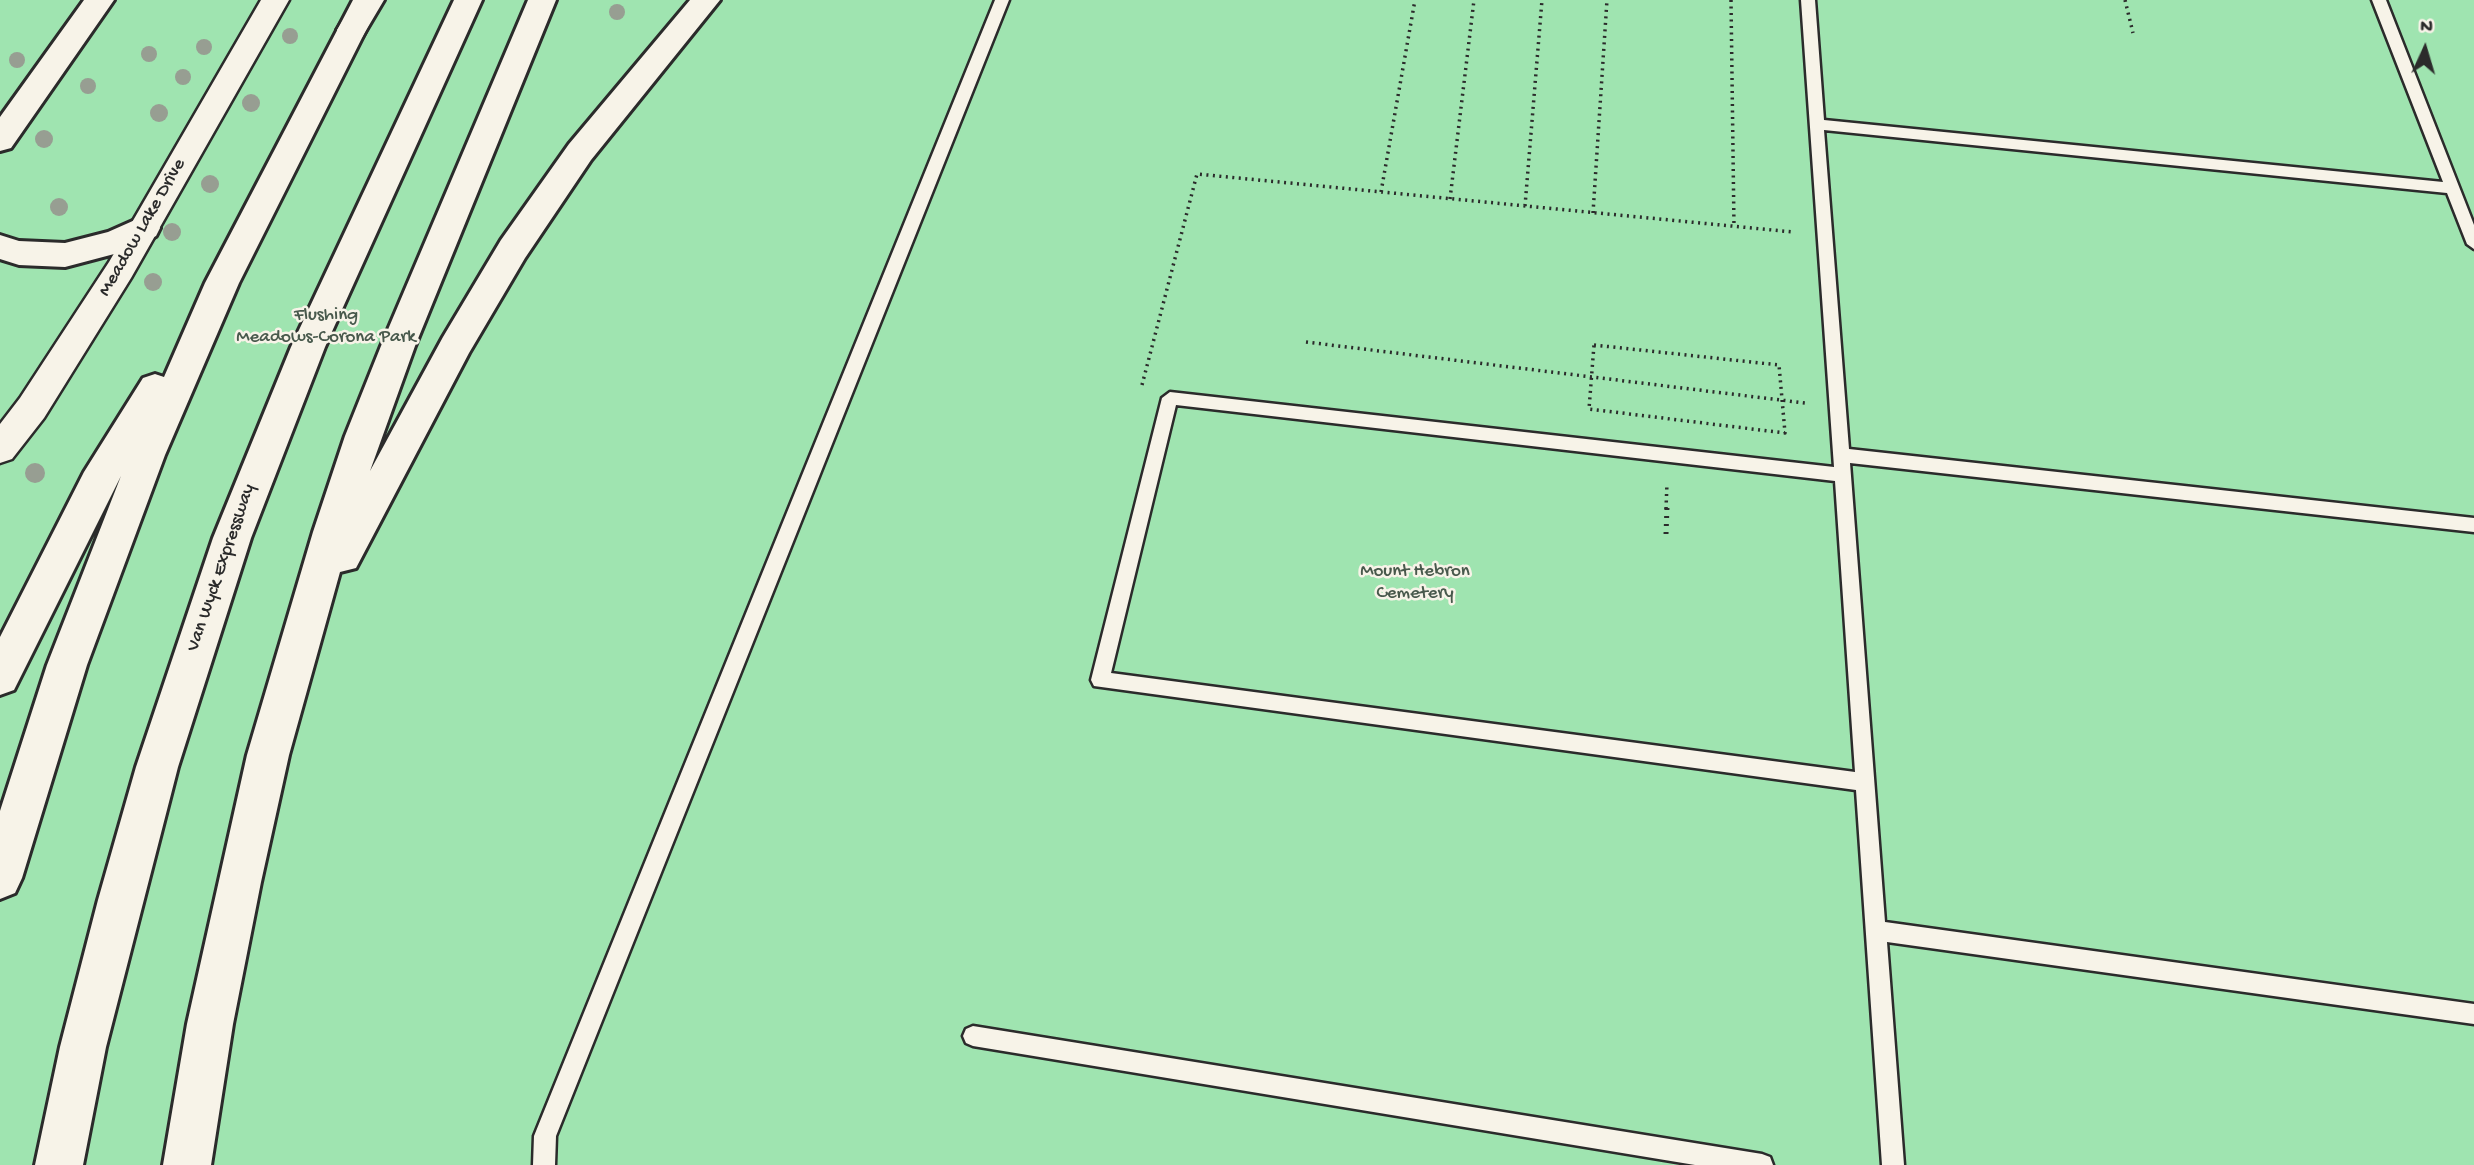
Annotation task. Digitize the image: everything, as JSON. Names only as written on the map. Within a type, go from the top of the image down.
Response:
[{"type":"main road","points":[[0,140],[74,32],[100,0]]},
{"type":"main road","points":[[0,878],[67,665],[147,455],[222,283],[368,0]]},
{"type":"main road","name":"Van Wyck Expressway","points":[[59,1165],[83,1047],[120,900],[157,767],[228,550],[269,439],[308,346],[468,0]]},
{"type":"main road","points":[[187,1165],[210,1024],[239,882],[300,636],[368,423],[437,246],[542,0]]},
{"type":"main road","points":[[300,636],[455,346],[513,248],[580,152],[706,0]]},
{"type":"main road","points":[[0,247],[19,253],[65,255],[118,241],[144,228]]},
{"type":"main road","points":[[0,677],[97,483],[222,283]]},
{"type":"street","name":"Meadow Lake Drive","points":[[0,449],[55,374],[144,228],[275,0]]},
{"type":"lane","points":[[544,1165],[545,1136],[1002,0]]},
{"type":"lane","points":[[1808,0],[1893,1165]]},
{"type":"lane","points":[[2379,0],[2474,244]]},
{"type":"lane","points":[[1817,124],[2452,188]]},
{"type":"lane","points":[[1843,475],[1170,398],[1100,680],[1865,782]]},
{"type":"lane","points":[[1841,455],[2474,525]]},
{"type":"lane","points":[[1876,931],[2474,1014]]},
{"type":"lane","points":[[973,1036],[1762,1165]]},
{"type":"path","points":[[1381,192],[1415,0]]},
{"type":"path","points":[[1450,199],[1474,0]]},
{"type":"path","points":[[1525,206],[1542,0]]},
{"type":"path","points":[[1592,213],[1607,0]]},
{"type":"path","points":[[1731,0],[1734,227]]},
{"type":"path","points":[[2125,0],[2133,33]]},
{"type":"path","points":[[1170,398],[1139,396],[1196,174],[1825,235]]},
{"type":"path","points":[[1306,342],[1838,407]]},
{"type":"path","points":[[1594,345],[1779,365],[1783,400],[1785,433],[1589,410],[1594,345]]},
{"type":"path","points":[[1667,455],[1667,534]]},
{"type":"green space","name":"Mount Hebron Cemetery","points":[[0,0],[2474,0],[2474,1165],[0,1165]]},
{"type":"park label","name":"Flushing Meadows-Corona Park","points":[[326,327]]}]
